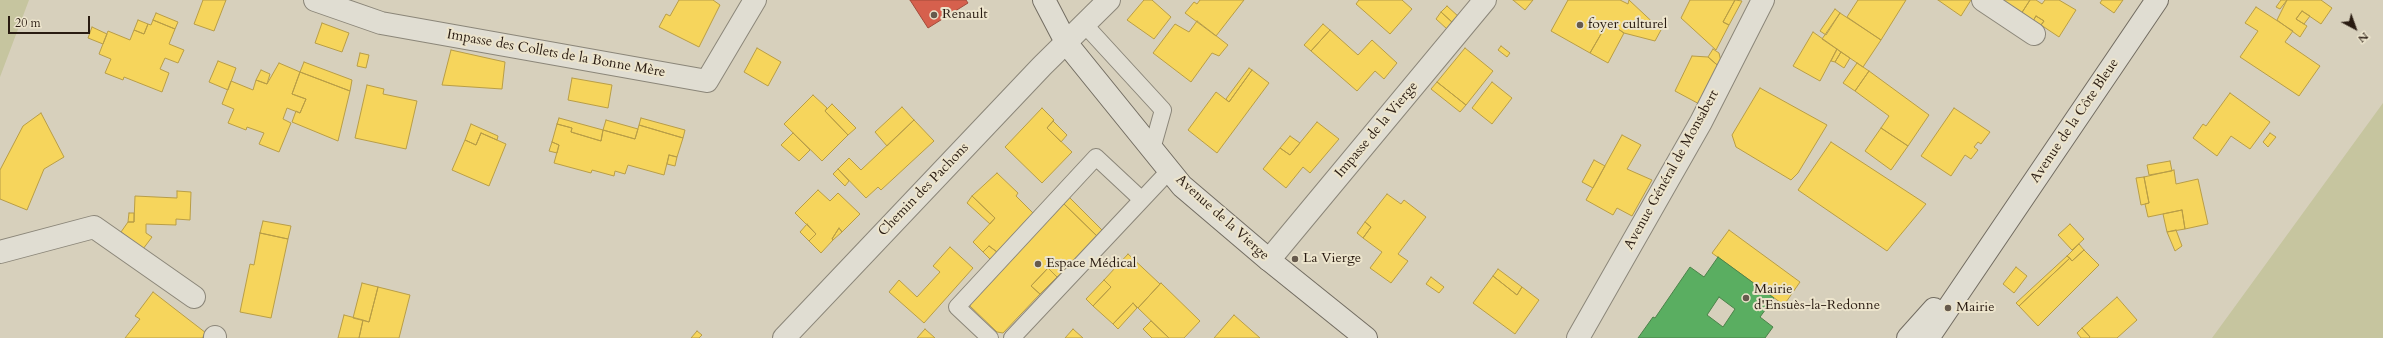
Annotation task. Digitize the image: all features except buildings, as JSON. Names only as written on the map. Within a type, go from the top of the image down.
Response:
[{"type":"street","name":"Impasse des Collets de la Bonne Mère","points":[[315,0],[381,23],[707,81],[755,0]]},
{"type":"street","name":"Avenue de la Vierge","points":[[1044,0],[1067,44],[1182,186],[1269,260],[1366,338]]},
{"type":"street","name":"Chemin des Pachons","points":[[784,338],[1037,72],[1067,44],[1087,14],[1109,0]]},
{"type":"street","name":"Impasse de la Vierge","points":[[1269,260],[1485,0]]},
{"type":"street","name":"Avenue Général de Monsabert","points":[[1578,338],[1701,122],[1763,0]]},
{"type":"street","points":[[1983,0],[2034,34]]},
{"type":"street","name":"Avenue de la Côte Bleue","points":[[1928,338],[2157,0]]},
{"type":"street","points":[[0,252],[94,227],[194,297]]},
{"type":"street","name":"Avenue de la Côte Bleue","points":[[1908,338],[1992,242]]},
{"type":"lane","points":[[1087,14],[1163,110],[1152,149]]},
{"type":"lane","points":[[990,338],[957,307],[1096,157],[1141,199]]},
{"type":"lane","points":[[1012,338],[1169,170]]},
{"type":"green space","points":[[0,0],[29,0],[0,77]]},
{"type":"green space","points":[[2383,103],[2383,338],[2212,338]]},
{"type":"place","name":"Renault","points":[[934,15]]},
{"type":"place","name":"foyer culturel","points":[[1580,25]]},
{"type":"place","name":"La Vierge","points":[[1295,259]]},
{"type":"place","name":"Espace Médical","points":[[1038,264]]},
{"type":"place","name":"Mairie d'Ensuès-la-Redonne","points":[[1746,298]]},
{"type":"place","name":"Mairie","points":[[1948,308]]}]
